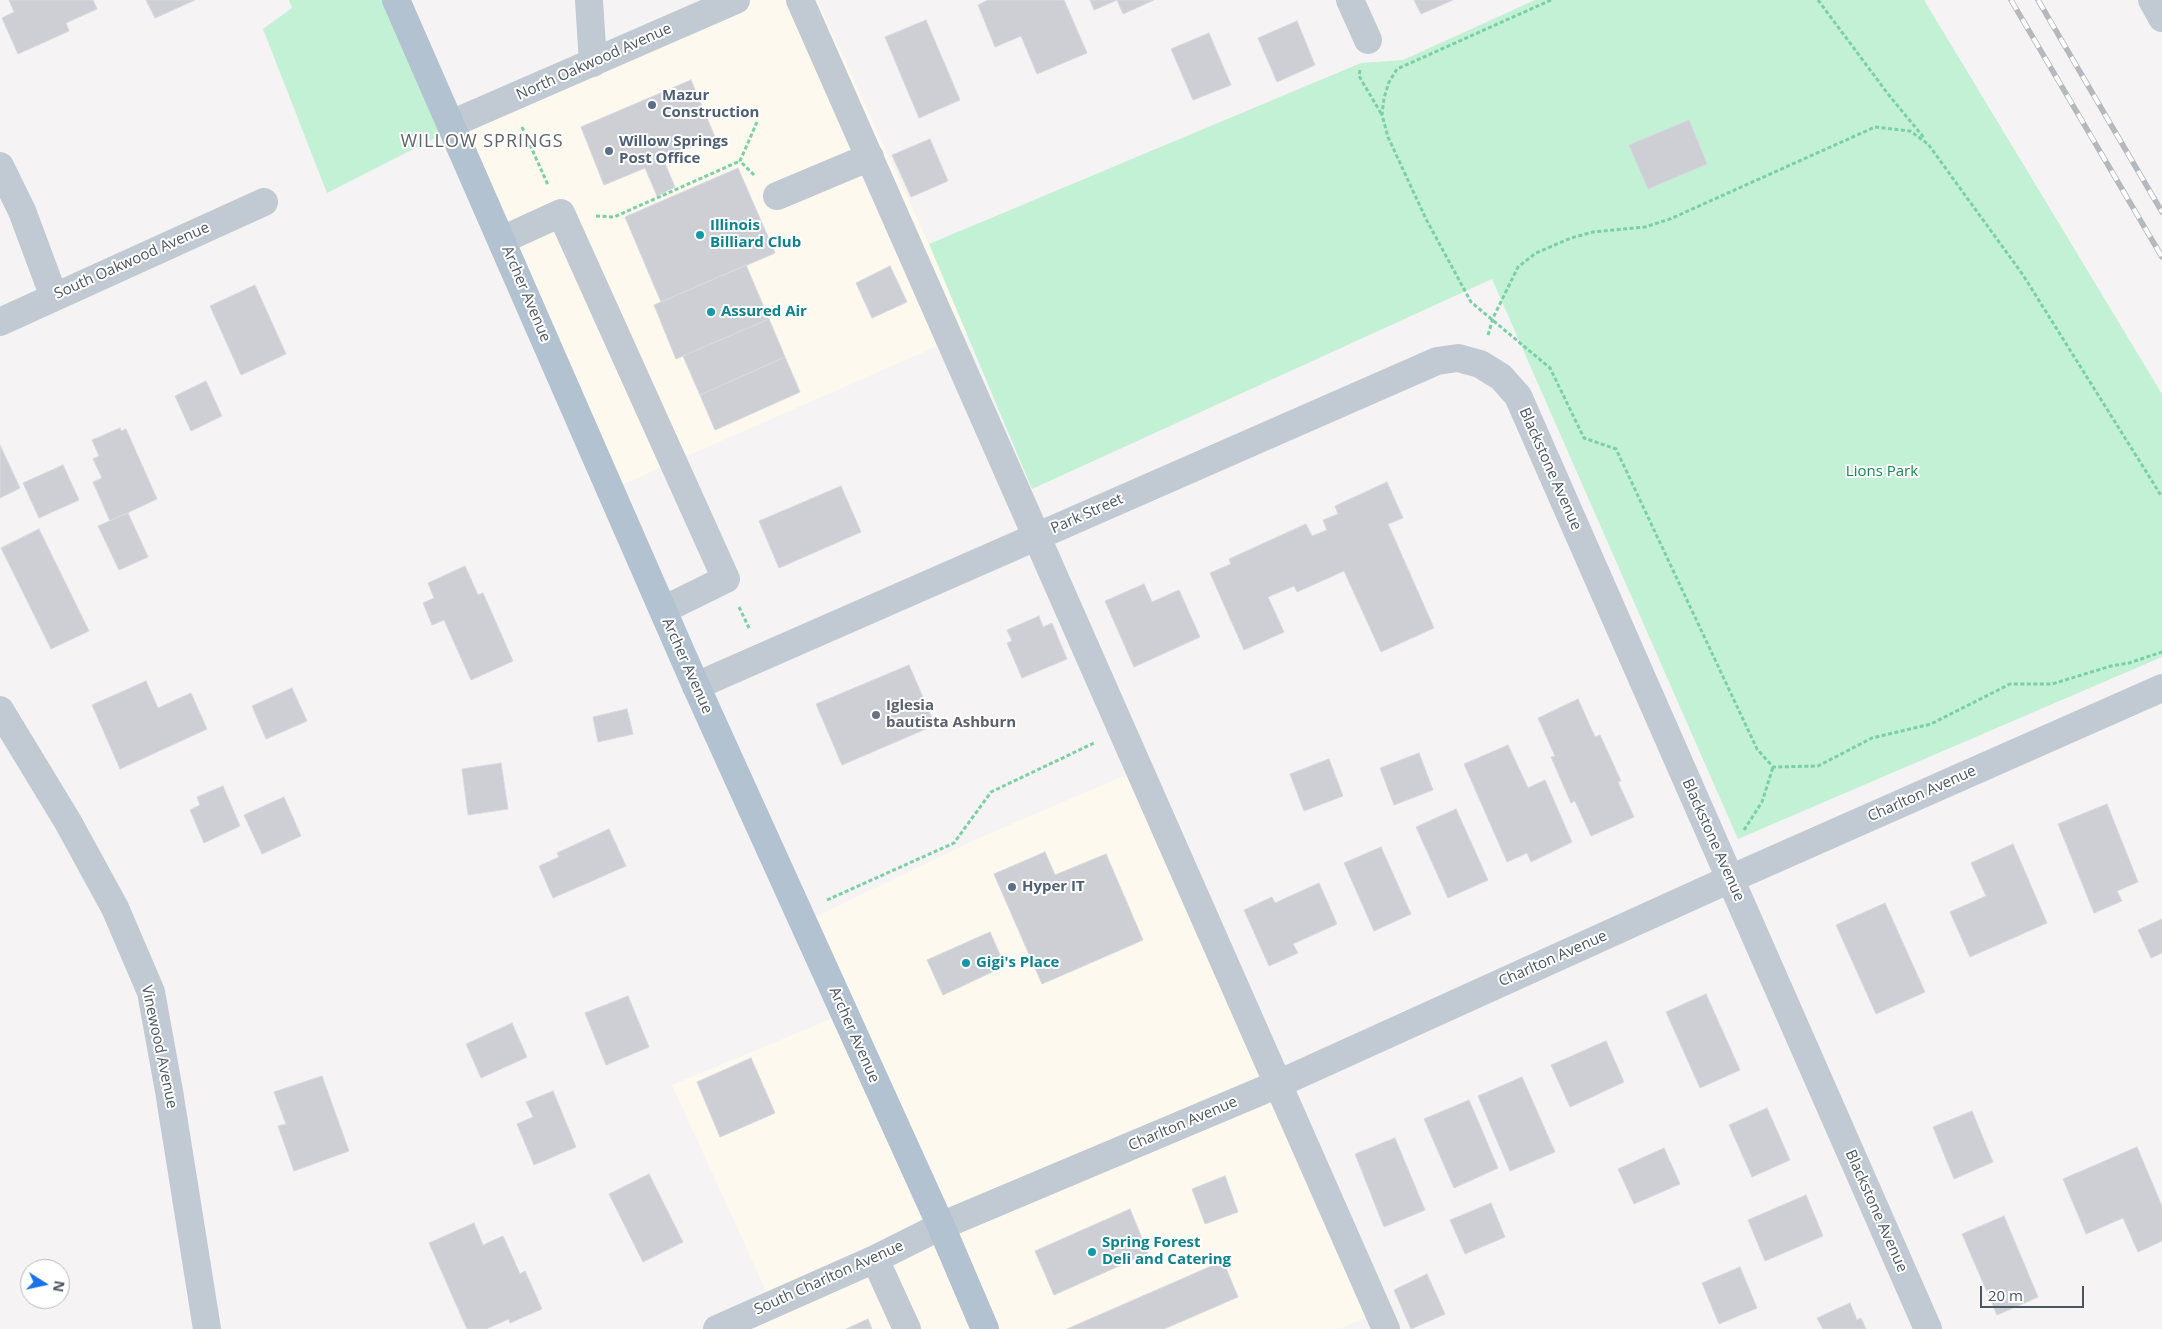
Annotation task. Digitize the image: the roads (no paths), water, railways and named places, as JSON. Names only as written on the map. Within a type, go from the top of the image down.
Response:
[{"type":"main road","name":"Archer Avenue","points":[[396,0],[452,124],[662,610],[941,1226],[985,1329]]},
{"type":"street","points":[[589,0],[593,63]]},
{"type":"street","name":"North Oakwood Avenue","points":[[452,124],[735,0]]},
{"type":"street","points":[[800,0],[1386,1329]]},
{"type":"street","points":[[1350,0],[1368,40]]},
{"type":"street","points":[[2152,0],[2162,18]]},
{"type":"street","points":[[777,196],[870,158]]},
{"type":"street","points":[[0,166],[22,211],[54,297]]},
{"type":"street","name":"South Oakwood Avenue","points":[[0,322],[264,202]]},
{"type":"street","points":[[502,240],[561,213],[726,579],[662,610]]},
{"type":"street","name":"Park Street","points":[[696,686],[1437,361],[1458,358],[1480,364]]},
{"type":"street","name":"Blackstone Avenue","points":[[1480,364],[1502,377],[1518,396],[1928,1329]]},
{"type":"street","name":"Charlton Avenue","points":[[941,1226],[1278,1084],[1725,868],[2162,688]]},
{"type":"street","name":"Vinewood Avenue","points":[[0,710],[68,822],[111,900],[151,992],[169,1091],[207,1329]]},
{"type":"street","name":"South Charlton Avenue","points":[[717,1329],[875,1259],[941,1226]]},
{"type":"street","points":[[875,1259],[907,1329]]},
{"type":"railway","points":[[2011,0],[2162,257]]},
{"type":"railway","points":[[2038,0],[2162,212]]},
{"type":"place","name":"Mazur Construction","points":[[652,105]]},
{"type":"place","name":"Willow Springs Post Office","points":[[609,151]]},
{"type":"place","name":"Illinois Billiard Club","points":[[700,235]]},
{"type":"place","name":"Assured Air","points":[[711,312]]},
{"type":"place","name":"Iglesia bautista Ashburn","points":[[876,715]]},
{"type":"place","name":"Hyper IT","points":[[1012,887]]},
{"type":"place","name":"Gigi's Place","points":[[966,963]]},
{"type":"place","name":"Spring Forest Deli and Catering","points":[[1092,1252]]},
{"type":"district","name":"WILLOW SPRINGS","points":[[482,142]]},
{"type":"park label","name":"Lions Park","points":[[1882,472]]}]
